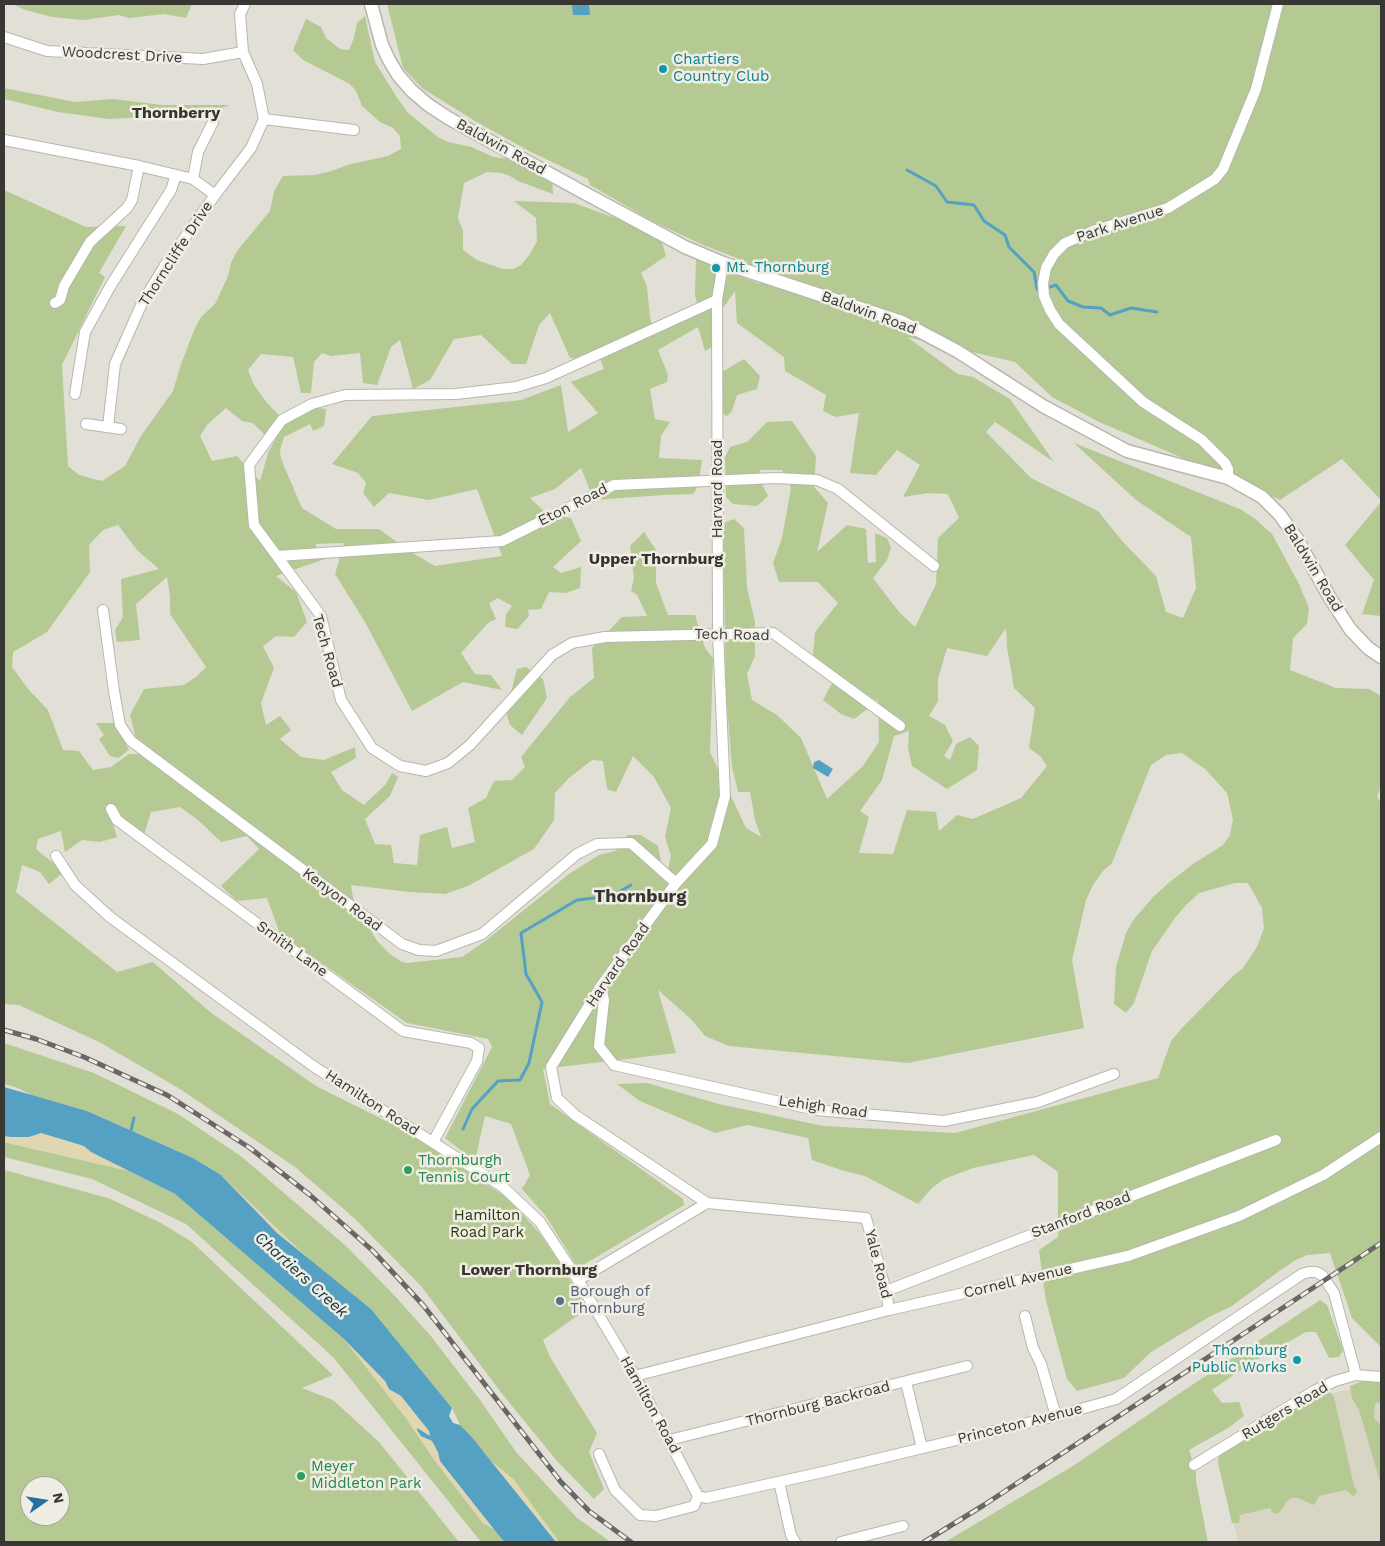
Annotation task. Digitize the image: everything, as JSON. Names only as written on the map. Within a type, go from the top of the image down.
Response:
[{"type":"street","points":[[244,4],[240,14],[243,52],[257,84],[264,119],[354,130]]},
{"type":"street","name":"Baldwin Road","points":[[371,4],[382,44],[398,75],[411,90],[448,118],[685,247],[723,263],[902,322],[957,351],[1043,406],[1127,451],[1228,478],[1262,497],[1280,515],[1297,539],[1330,598],[1350,629],[1368,648],[1381,657]]},
{"type":"street","name":"Park Avenue","points":[[1228,478],[1228,469],[1225,463],[1202,440],[1143,402],[1059,324],[1044,296],[1043,283],[1046,268],[1054,254],[1065,243],[1093,231],[1168,208],[1215,179],[1223,170],[1256,89],[1278,4]]},
{"type":"street","name":"Woodcrest Drive","points":[[4,37],[47,52],[202,59],[243,52]]},
{"type":"street","name":"Thorncliffe Drive","points":[[108,427],[115,364],[142,303],[164,267],[251,148],[264,119]]},
{"type":"street","points":[[193,179],[198,152],[213,122]]},
{"type":"street","name":"Thorncliffe Drive","points":[[4,140],[139,166],[193,179],[215,195]]},
{"type":"street","points":[[55,303],[60,300],[64,286],[78,259],[90,242],[127,208],[132,200],[139,166]]},
{"type":"street","points":[[75,394],[84,332],[111,285],[171,190],[176,175]]},
{"type":"street","name":"Harvard Road","points":[[723,263],[717,300],[718,633],[725,796],[712,844],[676,884],[601,986],[551,1067],[557,1098],[575,1115],[707,1203],[866,1218]]},
{"type":"street","name":"Tech Road","points":[[717,300],[546,378],[516,387],[456,394],[345,395],[312,404],[282,420],[249,465],[254,525],[321,616],[341,700],[372,748],[400,766],[426,770],[448,763],[470,745],[552,655],[572,643],[605,636],[774,633],[900,726]]},
{"type":"street","points":[[86,424],[121,429]]},
{"type":"street","name":"Eton Road","points":[[278,556],[502,541],[614,485],[718,479],[776,478],[818,480],[838,489],[934,566]]},
{"type":"street","name":"Kenyon Road","points":[[103,610],[120,725],[130,741],[402,944],[419,950],[436,951],[482,934],[576,854],[597,844],[631,843],[676,884]]},
{"type":"street","name":"Smith Lane","points":[[110,809],[117,820],[403,1031],[475,1044],[479,1048],[477,1061],[433,1142]]},
{"type":"street","name":"Hamilton Road","points":[[56,856],[75,885],[110,917],[313,1066],[503,1187],[540,1222],[578,1280],[635,1376],[698,1496]]},
{"type":"street","name":"Lehigh Road","points":[[601,986],[604,1000],[599,1046],[614,1065],[816,1110],[944,1121],[1038,1102],[1114,1074]]},
{"type":"street","name":"Cornell Avenue","points":[[635,1376],[889,1310],[1128,1256],[1239,1216],[1323,1174],[1381,1137]]},
{"type":"street","name":"Stanford Road","points":[[886,1291],[1276,1140]]},
{"type":"street","points":[[578,1280],[707,1203]]},
{"type":"street","name":"Yale Road","points":[[866,1218],[886,1291],[889,1310]]},
{"type":"street","name":"Princeton Avenue","points":[[698,1496],[706,1498],[778,1482],[1056,1416],[1116,1399],[1302,1274],[1309,1272],[1316,1272],[1322,1275],[1334,1293],[1356,1375]]},
{"type":"street","points":[[1025,1316],[1033,1348],[1041,1364],[1056,1416]]},
{"type":"street","name":"Thornburg Backroad","points":[[669,1440],[967,1366]]},
{"type":"street","name":"Rutgers Road","points":[[1194,1465],[1314,1391],[1335,1381],[1356,1375],[1381,1377]]},
{"type":"street","points":[[906,1382],[922,1448]]},
{"type":"street","points":[[599,1454],[615,1490],[640,1514],[656,1516],[694,1506],[698,1496]]},
{"type":"street","points":[[778,1482],[791,1535],[795,1542]]},
{"type":"street","points":[[841,1542],[903,1526]]},
{"type":"shaded area","points":[[1355,1388],[1381,1389],[1381,1542],[1238,1542],[1231,1512],[1328,1394]]},
{"type":"green space","points":[[12,4],[192,4],[186,18],[164,14],[129,18],[119,15],[83,20],[52,17]]},
{"type":"green space","name":"Hamilton Road Park","points":[[387,4],[1381,4],[1381,500],[1342,459],[1280,500],[1097,421],[1052,397],[1015,362],[907,337],[958,374],[973,377],[1010,399],[1054,462],[995,422],[986,432],[1031,478],[1098,511],[1123,542],[1156,576],[1166,612],[1183,618],[1196,588],[1191,537],[1136,500],[1074,443],[1240,509],[1254,518],[1272,534],[1299,584],[1309,608],[1307,624],[1293,638],[1290,670],[1336,688],[1369,689],[1381,696],[1381,786],[1377,797],[1381,803],[1381,1347],[1352,1318],[1330,1253],[1307,1255],[1282,1269],[1232,1306],[1209,1317],[1151,1352],[1124,1378],[1077,1391],[1067,1379],[1046,1301],[1039,1250],[1058,1237],[1058,1172],[1034,1155],[973,1168],[944,1179],[932,1188],[918,1204],[865,1176],[812,1160],[808,1138],[748,1125],[715,1133],[640,1101],[617,1084],[647,1083],[719,1104],[823,1126],[955,1133],[1158,1078],[1171,1041],[1232,977],[1243,968],[1257,947],[1264,928],[1262,908],[1248,883],[1235,883],[1199,893],[1175,918],[1152,951],[1134,1003],[1126,1013],[1114,1004],[1116,967],[1126,933],[1134,919],[1154,896],[1171,881],[1223,845],[1230,835],[1233,819],[1227,793],[1205,769],[1182,753],[1166,755],[1151,765],[1112,863],[1103,871],[1093,885],[1086,900],[1072,960],[1084,1028],[908,1063],[729,1046],[705,1036],[692,1020],[658,990],[676,1053],[543,1069],[550,1104],[683,1199],[684,1205],[578,1268],[545,1215],[522,1189],[530,1175],[511,1124],[485,1116],[475,1161],[445,1138],[492,1047],[488,1039],[407,1023],[280,934],[267,898],[237,901],[221,886],[259,849],[247,836],[221,842],[198,820],[180,807],[151,812],[144,835],[111,817],[117,837],[100,842],[82,840],[65,852],[61,831],[38,839],[36,849],[64,872],[49,884],[40,872],[22,865],[16,892],[117,972],[153,962],[210,1012],[316,1086],[404,1130],[509,1199],[541,1235],[587,1309],[543,1340],[550,1357],[597,1433],[589,1452],[604,1489],[594,1499],[557,1461],[503,1395],[421,1286],[354,1218],[295,1167],[180,1089],[101,1043],[19,1005],[4,1004],[4,190],[86,227],[126,226],[99,273],[105,277],[62,365],[68,466],[79,475],[102,481],[125,466],[141,436],[173,391],[195,328],[201,317],[215,304],[237,251],[270,211],[274,191],[283,176],[314,175],[328,172],[351,164],[388,156],[401,149],[400,136],[393,128],[380,122],[362,106],[356,91],[350,84],[303,60],[293,50],[306,19],[321,27],[326,38],[340,49],[349,50],[357,23],[365,16],[375,62],[408,113],[438,137],[448,142],[471,147],[494,157],[516,160],[552,179],[553,194],[502,173],[487,172],[464,183],[458,218],[463,231],[463,250],[477,260],[503,269],[513,269],[521,265],[530,254],[537,241],[536,218],[514,201],[574,203],[618,219],[662,242],[666,256],[641,273],[647,286],[650,317],[654,333],[700,312],[695,296],[696,259],[760,284],[742,260],[703,245],[654,222],[590,185],[588,179],[531,152],[475,121],[422,88],[403,68]],"holes":[[[735,291],[737,323],[784,357],[785,371],[826,395],[823,411],[836,417],[859,413],[850,473],[876,475],[897,450],[920,465],[903,497],[928,493],[948,494],[959,518],[938,538],[936,584],[915,627],[899,612],[873,578],[887,560],[891,548],[887,538],[875,533],[876,562],[868,563],[866,529],[847,525],[817,552],[828,503],[814,487],[816,456],[792,421],[767,422],[747,442],[730,447],[725,457],[726,497],[733,504],[757,506],[768,496],[761,482],[760,470],[782,470],[791,488],[782,538],[773,563],[779,582],[818,582],[838,603],[815,632],[813,655],[837,674],[823,700],[841,714],[854,719],[869,708],[869,697],[878,701],[879,742],[863,766],[827,799],[801,738],[777,715],[752,700],[747,674],[755,656],[755,622],[747,588],[744,528],[734,519],[723,523],[726,695],[732,767],[738,792],[750,792],[755,820],[761,837],[746,828],[710,752],[713,658],[705,648],[695,615],[668,615],[656,583],[656,550],[644,532],[630,546],[634,578],[631,591],[637,595],[647,616],[622,617],[592,648],[594,678],[570,697],[521,757],[525,767],[512,780],[494,781],[486,798],[468,808],[475,842],[452,848],[447,827],[420,835],[417,865],[394,863],[391,845],[375,844],[365,819],[390,796],[398,777],[392,773],[386,784],[364,805],[342,790],[331,772],[356,758],[355,747],[324,760],[301,757],[280,739],[291,730],[280,716],[266,725],[261,703],[274,668],[263,646],[276,636],[294,637],[307,622],[296,592],[276,576],[325,559],[315,544],[344,543],[335,574],[365,622],[412,711],[463,682],[502,690],[491,675],[475,674],[461,653],[488,623],[496,619],[489,603],[498,598],[512,606],[506,614],[505,627],[517,629],[529,616],[528,610],[541,609],[549,592],[566,593],[580,588],[581,567],[561,573],[553,567],[581,541],[571,518],[547,514],[530,498],[555,489],[581,468],[594,500],[693,494],[698,486],[702,460],[659,458],[661,436],[670,422],[655,419],[650,389],[667,382],[668,375],[658,350],[698,327],[705,351],[712,347],[716,304],[724,307]],[[550,313],[570,358],[600,359],[604,369],[571,382],[598,413],[568,432],[561,385],[521,400],[372,416],[332,464],[358,473],[366,483],[363,493],[374,507],[389,493],[429,500],[477,489],[502,556],[435,566],[411,552],[379,529],[336,529],[302,508],[281,459],[280,450],[284,437],[310,424],[313,431],[324,426],[326,409],[313,407],[283,425],[268,453],[260,481],[237,456],[212,461],[200,436],[207,425],[226,408],[242,421],[253,423],[265,435],[280,416],[267,403],[254,385],[248,370],[261,354],[293,357],[301,393],[311,393],[314,362],[322,353],[331,356],[360,353],[363,383],[377,385],[391,347],[400,340],[413,389],[430,380],[454,339],[481,335],[512,364],[526,364],[539,325]],[[118,525],[137,550],[159,569],[121,579],[123,617],[115,630],[117,642],[140,640],[136,604],[167,577],[170,614],[206,667],[184,685],[144,689],[130,715],[140,754],[129,754],[111,767],[93,770],[79,751],[63,750],[48,710],[29,690],[12,667],[13,652],[47,632],[90,572],[89,545],[103,530]],[[1006,628],[1007,647],[1014,688],[1035,708],[1029,748],[1040,756],[1047,766],[1021,798],[973,819],[957,815],[939,831],[936,812],[907,810],[893,854],[859,853],[869,817],[860,811],[882,780],[894,736],[909,731],[908,748],[912,766],[947,789],[977,770],[979,746],[970,737],[956,744],[950,760],[944,756],[953,741],[945,725],[929,716],[938,701],[938,679],[947,648],[987,656]],[[633,756],[654,777],[671,808],[665,837],[671,856],[665,883],[658,846],[641,835],[628,835],[615,851],[599,855],[569,874],[484,942],[462,957],[407,963],[390,954],[377,941],[353,898],[351,885],[445,894],[468,886],[534,849],[554,820],[555,793],[569,778],[592,760],[603,761],[607,789],[616,792]]]},
{"type":"green space","points":[[4,88],[75,102],[113,99],[162,105],[230,105],[203,114],[109,119],[58,112],[4,99]]},
{"type":"green space","points":[[744,359],[760,376],[757,389],[737,395],[732,411],[727,416],[720,412],[722,372]]},
{"type":"green space","points":[[1381,502],[1381,616],[1362,614],[1374,580],[1345,545]]},
{"type":"green space","points":[[526,667],[543,679],[547,698],[522,735],[510,725],[506,712],[517,669]]},
{"type":"green space","points":[[96,723],[115,723],[129,750],[118,758],[110,756],[99,739],[104,735]]},
{"type":"green space","points":[[4,1043],[94,1073],[178,1114],[242,1157],[346,1246],[393,1294],[430,1335],[480,1400],[516,1452],[577,1518],[611,1542],[559,1542],[514,1480],[492,1462],[460,1425],[452,1408],[371,1309],[312,1262],[221,1175],[193,1158],[87,1111],[31,1095],[18,1088],[4,1084]]},
{"type":"green space","points":[[4,1142],[129,1171],[175,1194],[344,1339],[406,1418],[433,1458],[483,1523],[494,1529],[503,1542],[481,1542],[333,1357],[186,1224],[92,1179],[4,1157]]},
{"type":"green space","points":[[4,1170],[108,1198],[161,1223],[192,1242],[333,1375],[302,1388],[333,1400],[379,1442],[459,1542],[4,1542]]},
{"type":"green space","points":[[1320,1300],[1327,1305],[1343,1350],[1339,1357],[1329,1358],[1316,1332],[1306,1332],[1249,1364],[1212,1390],[1222,1403],[1239,1402],[1244,1416],[1228,1428],[1189,1450],[1196,1472],[1196,1481],[1208,1542],[945,1542],[1073,1466]]},
{"type":"green space","points":[[1362,1381],[1381,1382],[1381,1402],[1375,1404],[1374,1418],[1381,1425],[1381,1485],[1359,1410],[1352,1398],[1350,1386]]},
{"type":"green space","points":[[1325,1390],[1329,1391],[1334,1397],[1354,1486],[1357,1490],[1356,1494],[1353,1496],[1346,1490],[1323,1495],[1318,1497],[1314,1505],[1298,1498],[1291,1498],[1281,1511],[1276,1514],[1270,1508],[1240,1515],[1239,1523],[1232,1523],[1218,1463],[1219,1456]]},
{"type":"sand","points":[[41,1133],[84,1146],[91,1152],[129,1171],[4,1142],[4,1136],[29,1137]]},
{"type":"sand","points":[[221,1175],[312,1262],[276,1233]]},
{"type":"sand","points":[[344,1339],[385,1381],[389,1389],[401,1396],[429,1431],[431,1437],[421,1436],[432,1440],[440,1461],[494,1529],[483,1523],[433,1458],[406,1418]]},
{"type":"sand","points":[[492,1462],[513,1479],[559,1542],[556,1542],[543,1524],[535,1517]]},
{"type":"water","points":[[572,4],[589,4],[590,15],[573,15]]},
{"type":"water","points":[[819,760],[833,769],[828,777],[813,768],[814,762]]},
{"type":"water","name":"Chartiers Creek","points":[[4,1087],[87,1111],[193,1158],[221,1175],[277,1233],[371,1309],[452,1408],[449,1416],[453,1423],[460,1425],[470,1435],[556,1542],[504,1542],[440,1461],[432,1441],[421,1436],[417,1428],[430,1436],[429,1431],[401,1396],[389,1389],[385,1381],[344,1339],[175,1194],[91,1152],[84,1146],[41,1133],[29,1137],[4,1136]]},
{"type":"waterway","points":[[907,170],[936,186],[947,202],[974,205],[984,221],[1005,235],[1009,247],[1034,272],[1037,289]]},
{"type":"waterway","points":[[1050,287],[1056,285],[1068,301],[1083,307],[1101,308],[1110,315],[1131,308],[1157,312]]},
{"type":"waterway","points":[[463,1129],[472,1109],[498,1081],[520,1080],[529,1063],[542,1002],[526,974],[521,933],[577,900],[612,896],[631,885]]},
{"type":"waterway","points":[[130,1134],[134,1118]]},
{"type":"railway","points":[[4,1030],[36,1039],[84,1057],[167,1095],[250,1148],[310,1195],[373,1251],[423,1305],[561,1482],[589,1511],[631,1542]]},
{"type":"railway","points":[[924,1542],[984,1505],[1381,1243]]},
{"type":"place","name":"Chartiers Country Club","points":[[663,69]]},
{"type":"place","name":"Mt. Thornburg","points":[[716,268]]},
{"type":"place","name":"Thornburgh Tennis Court","points":[[408,1170]]},
{"type":"place","name":"Borough of Thornburg","points":[[560,1301]]},
{"type":"place","name":"Thornburg Public Works","points":[[1297,1360]]},
{"type":"place","name":"Meyer Middleton Park","points":[[301,1476]]},
{"type":"district","name":"Thornberry","points":[[176,113]]},
{"type":"district","name":"Upper Thornburg","points":[[656,559]]},
{"type":"district","name":"Thornburg","points":[[640,897]]},
{"type":"district","name":"Lower Thornburg","points":[[529,1270]]}]
